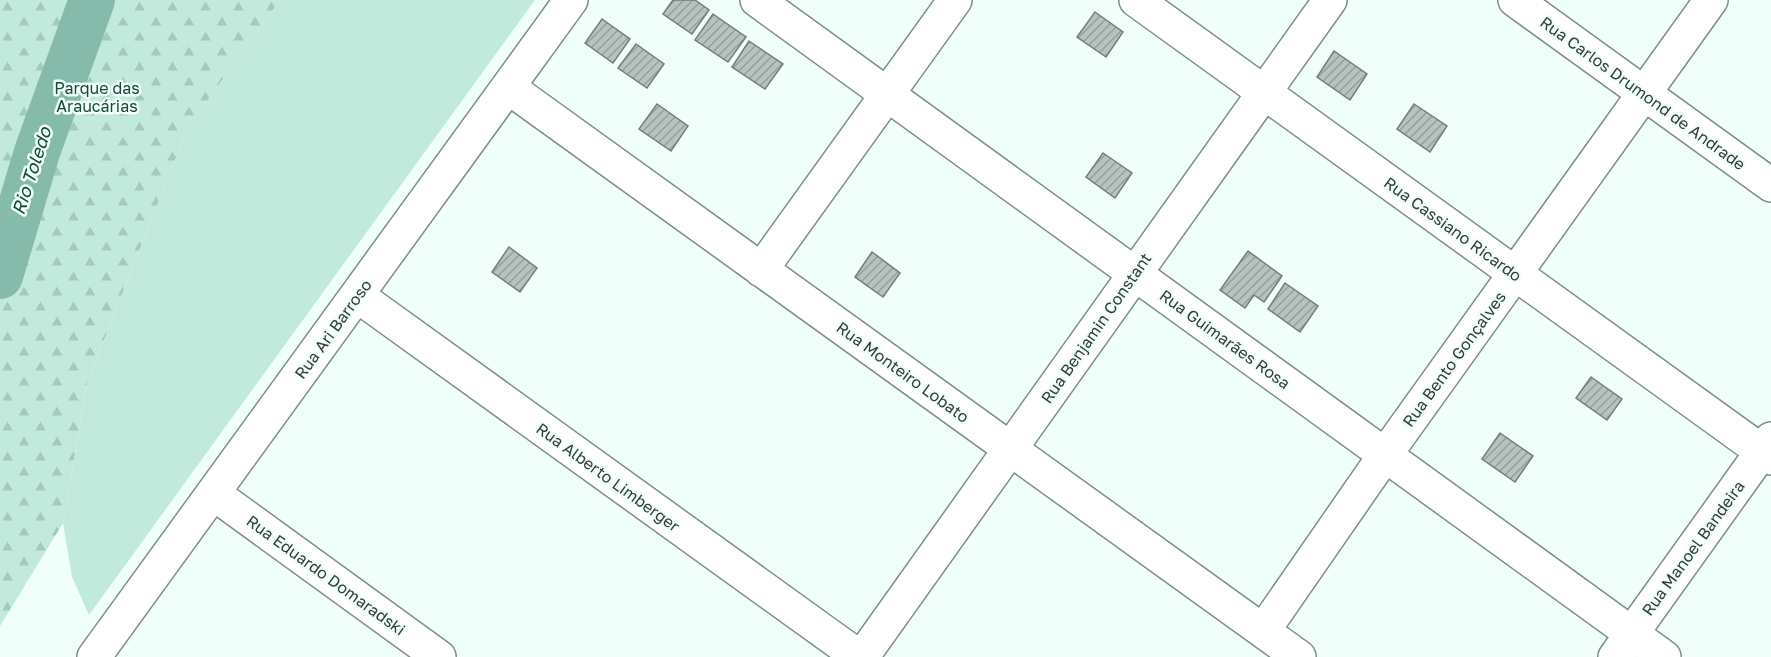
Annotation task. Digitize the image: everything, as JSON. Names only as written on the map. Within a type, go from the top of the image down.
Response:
[{"type":"street","name":"Rua Ari Barroso","points":[[94,657],[571,0]]},
{"type":"street","name":"Rua Guimarães Rosa","points":[[757,0],[1385,455],[1623,645],[1664,657]]},
{"type":"street","points":[[761,270],[955,0]]},
{"type":"street","name":"Rua Cassiano Ricardo","points":[[1136,0],[1515,274],[1768,450]]},
{"type":"street","name":"Rua Benjamin Constant","points":[[860,657],[1330,0]]},
{"type":"street","name":"Rua Carlos Drumond de Andrade","points":[[1515,0],[1771,185]]},
{"type":"street","name":"Rua Bento Gonçalves","points":[[1263,631],[1385,455],[1711,0]]},
{"type":"street","name":"Rua Monteiro Lobato","points":[[508,87],[1299,657]]},
{"type":"street","name":"Rua Alberto Limberger","points":[[358,296],[860,657]]},
{"type":"street","name":"Rua Manoel Bandeira","points":[[1623,645],[1768,450]]},
{"type":"street","name":"Rua Eduardo Domaradski","points":[[213,493],[439,657]]},
{"type":"green space","name":"Parque das Araucárias","points":[[0,0],[280,0],[188,127],[87,383],[63,523],[0,626]]},
{"type":"green space","points":[[280,0],[535,0],[89,615],[72,577],[63,523],[87,383],[188,127]]},
{"type":"building","points":[[673,0],[695,0],[709,10],[692,34],[663,14]]},
{"type":"building","points":[[1095,12],[1123,32],[1106,57],[1077,37]]},
{"type":"building","points":[[713,14],[746,37],[728,62],[695,40]]},
{"type":"building","points":[[602,19],[630,39],[613,63],[585,43]]},
{"type":"building","points":[[749,41],[783,64],[765,89],[732,67]]},
{"type":"building","points":[[636,44],[664,64],[647,88],[618,68]]},
{"type":"building","points":[[1334,51],[1367,74],[1350,100],[1317,77]]},
{"type":"building","points":[[657,104],[688,126],[671,151],[639,129]]},
{"type":"building","points":[[1414,104],[1447,126],[1430,152],[1397,129]]},
{"type":"building","points":[[1103,153],[1132,173],[1115,198],[1086,177]]},
{"type":"building","points":[[509,247],[537,268],[520,292],[492,272]]},
{"type":"building","points":[[1248,251],[1282,276],[1264,302],[1254,295],[1245,308],[1220,290]]},
{"type":"building","points":[[872,252],[900,273],[883,297],[855,277]]},
{"type":"building","points":[[1285,283],[1318,306],[1300,332],[1268,309]]},
{"type":"building","points":[[1591,377],[1622,399],[1607,420],[1576,398]]},
{"type":"building","points":[[1500,433],[1533,456],[1515,482],[1482,459]]},
{"type":"waterway","name":"Rio Toledo","points":[[0,276],[37,152],[92,0]]}]
